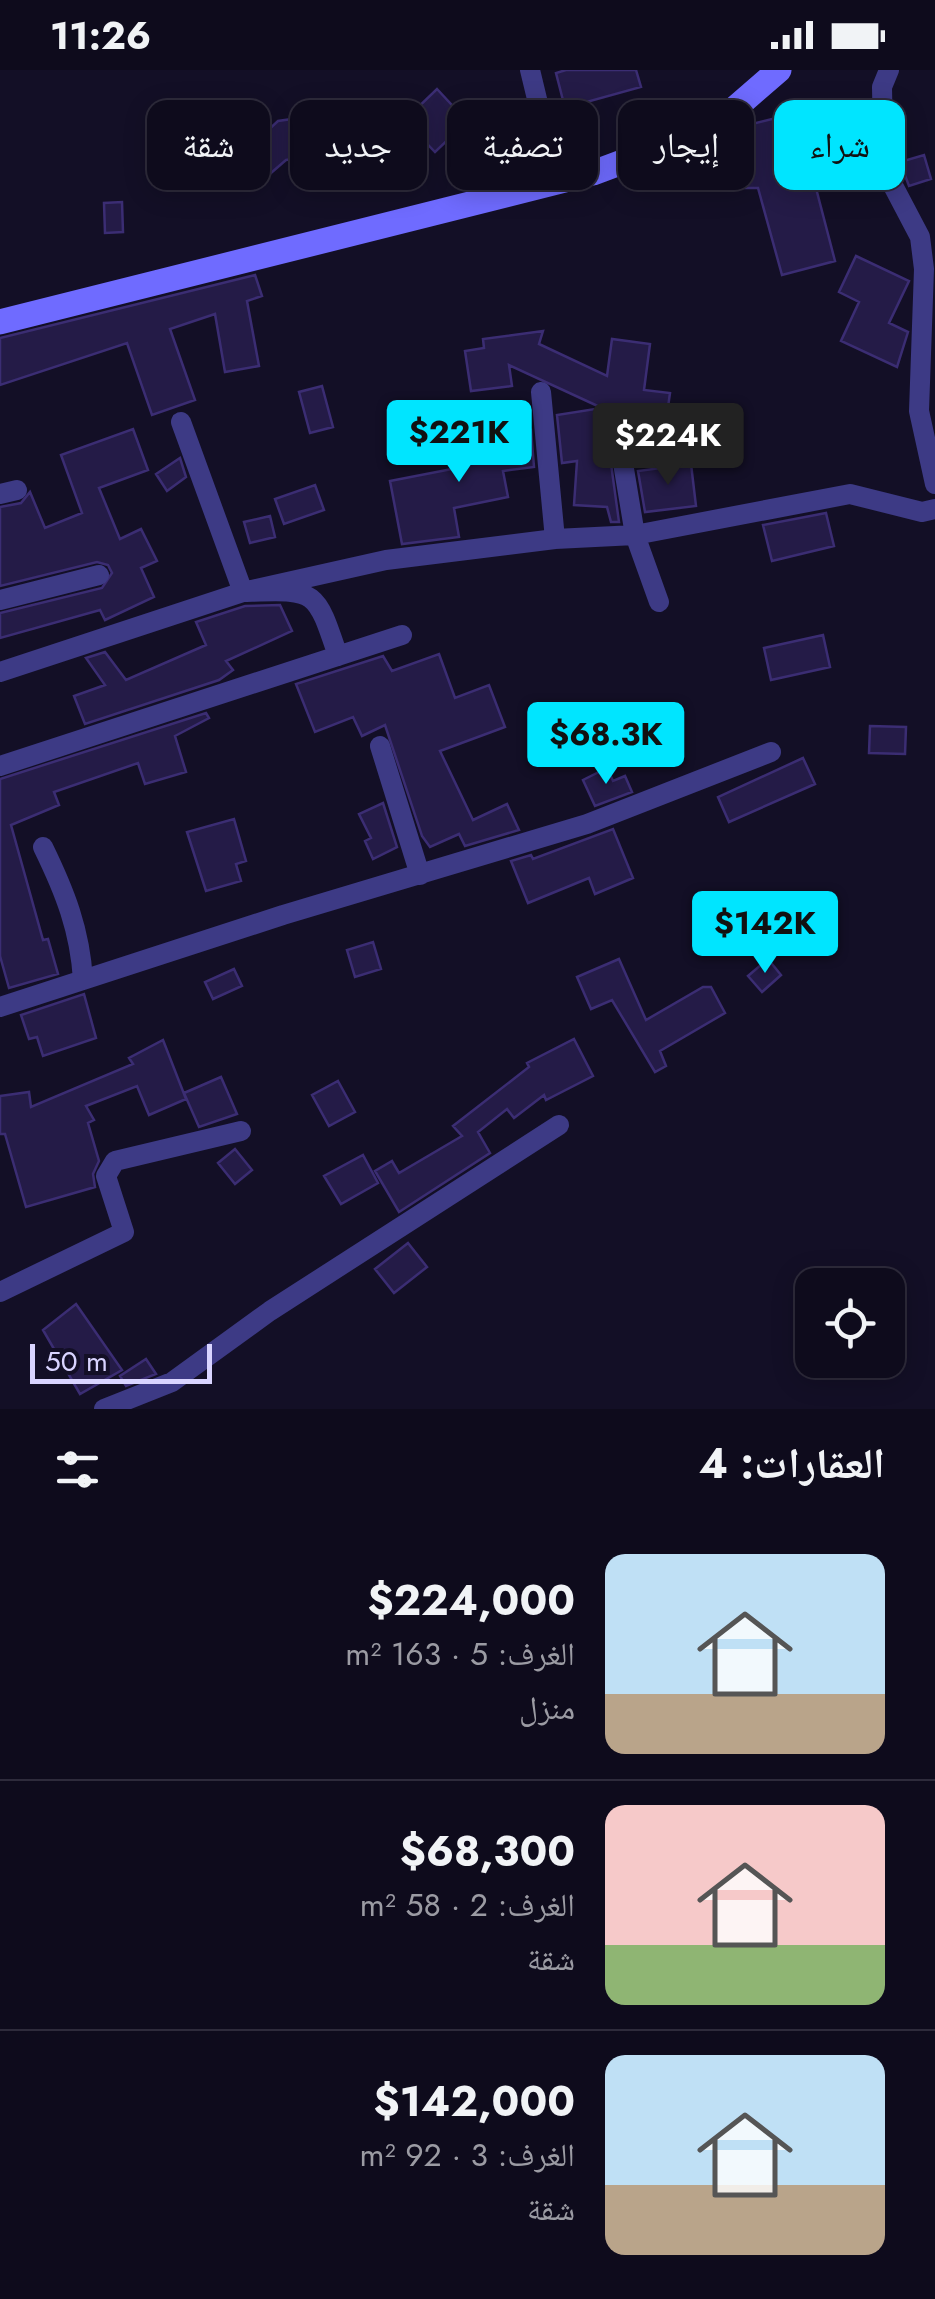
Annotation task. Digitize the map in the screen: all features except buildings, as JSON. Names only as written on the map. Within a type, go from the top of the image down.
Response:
[{"type":"main road","points":[[598,168],[692,136],[734,110],[779,70]]},
{"type":"main road","points":[[0,322],[524,190]]},
{"type":"street","points":[[530,70],[537,100]]},
{"type":"street","points":[[889,70],[882,87],[883,141],[888,178],[920,237],[924,269],[919,411],[935,484]]},
{"type":"street","points":[[541,392],[556,539]]},
{"type":"street","points":[[181,422],[243,592]]},
{"type":"street","points":[[619,439],[635,535],[659,602]]},
{"type":"street","points":[[0,672],[243,592],[386,560],[556,539],[635,535],[850,494],[922,512],[935,509]]},
{"type":"street","points":[[0,600],[98,575]]},
{"type":"street","points":[[243,592],[296,590],[311,596],[321,605],[338,656]]},
{"type":"street","points":[[0,766],[402,635]]},
{"type":"street","points":[[380,746],[420,876]]},
{"type":"street","points":[[0,1007],[587,824],[771,752]]},
{"type":"street","points":[[43,848],[69,902],[81,942],[83,980]]},
{"type":"street","points":[[104,1409],[172,1382],[270,1311],[558,1126]]},
{"type":"street","points":[[0,1292],[124,1232],[106,1176],[115,1161],[241,1130]]}]
